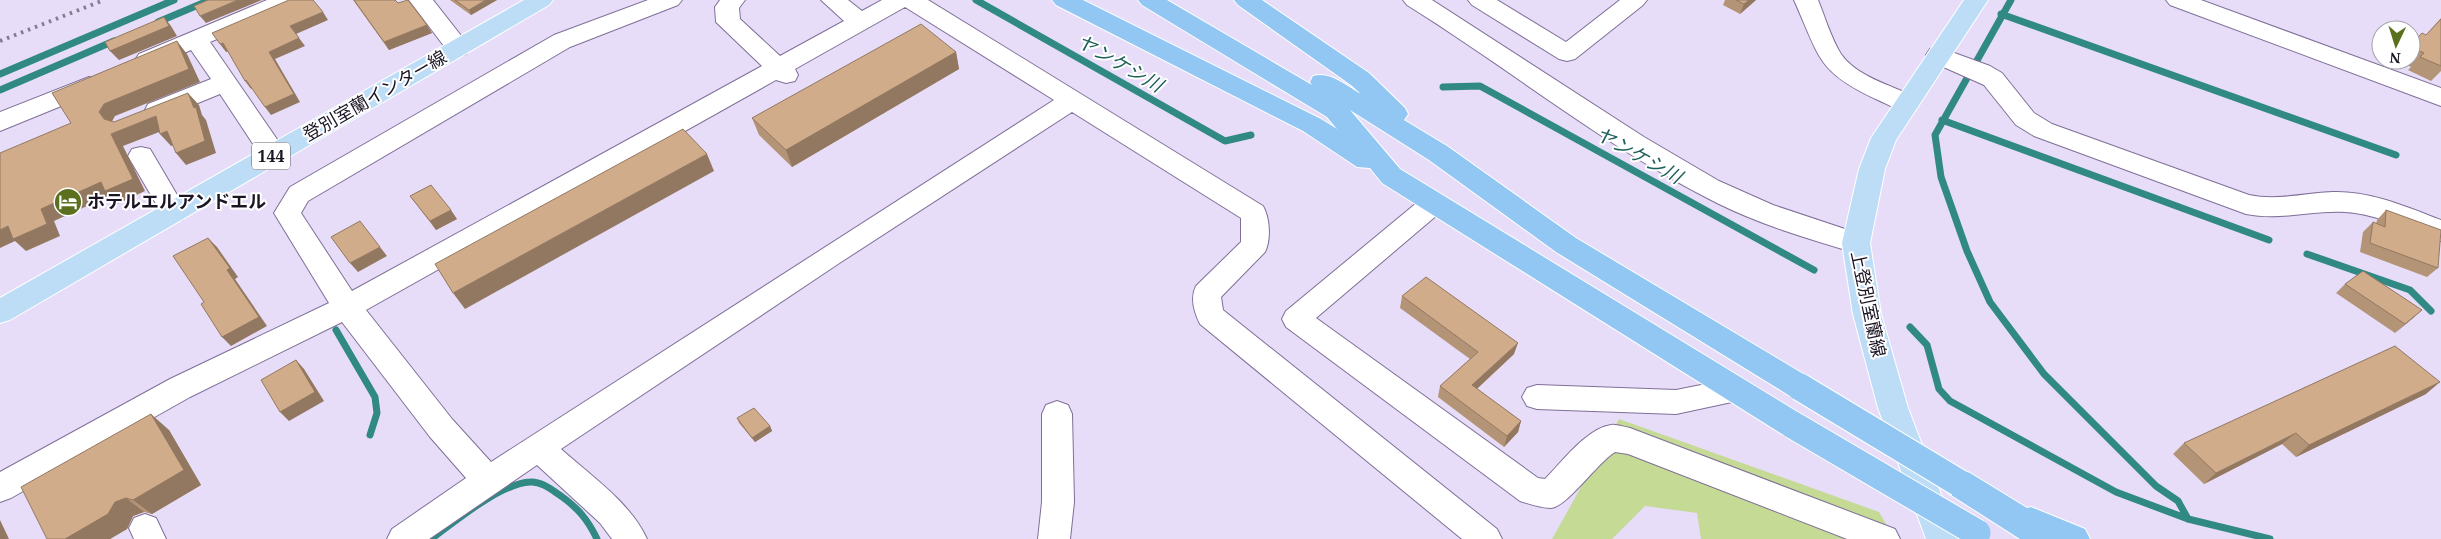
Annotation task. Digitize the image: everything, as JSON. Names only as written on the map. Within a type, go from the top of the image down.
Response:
[{"type":"highway","points":[[1064,0],[1312,125],[1736,390],[1981,536]]},
{"type":"highway","points":[[1150,0],[1336,111],[1391,176]]},
{"type":"highway","points":[[1180,0],[1263,46],[1438,153],[1566,245],[2006,511],[2046,539]]},
{"type":"highway","points":[[1246,0],[1360,79],[1438,153]]},
{"type":"highway","points":[[2006,511],[2074,539]]},
{"type":"main road","name":"登別室蘭インター線","points":[[0,312],[542,0]]},
{"type":"main road","name":"上登別室蘭線","points":[[1942,539],[1893,408],[1867,314],[1856,243],[1875,162],[1884,138],[1906,102],[1976,0]]},
{"type":"street","points":[[0,122],[288,0]]},
{"type":"street","points":[[421,0],[458,48]]},
{"type":"street","points":[[488,482],[441,428],[347,307],[287,214],[299,194],[562,41],[670,0]]},
{"type":"street","points":[[733,0],[728,7],[728,22],[782,71]]},
{"type":"street","points":[[833,0],[860,22]]},
{"type":"street","points":[[0,488],[180,388],[347,307],[782,71],[860,22],[900,0]]},
{"type":"street","points":[[910,0],[1254,213],[1255,245],[1206,294],[1210,316],[1486,539]]},
{"type":"street","points":[[1415,0],[1633,141],[1711,189],[1789,223],[1856,243]]},
{"type":"street","points":[[1444,17],[1468,0]]},
{"type":"street","points":[[1480,0],[1567,53],[1635,0]]},
{"type":"street","points":[[1806,0],[1832,58],[1840,68],[1852,76],[1906,102]]},
{"type":"street","points":[[2178,0],[2441,98]]},
{"type":"street","points":[[196,39],[274,154]]},
{"type":"street","points":[[1938,55],[1971,68],[2001,87],[2025,119],[2043,130],[2246,204],[2274,209],[2336,202],[2368,206],[2441,231]]},
{"type":"street","points":[[134,120],[226,83]]},
{"type":"street","points":[[403,539],[831,255],[1072,100]]},
{"type":"street","points":[[141,156],[174,212]]},
{"type":"street","points":[[1434,203],[1296,319],[1531,491],[1551,494],[1595,448],[1611,438],[1630,440],[1884,539]]},
{"type":"street","points":[[1537,397],[1676,402],[1736,390]]},
{"type":"street","points":[[1054,539],[1058,502],[1057,414]]},
{"type":"street","points":[[539,448],[611,513],[630,539]]},
{"type":"green space","points":[[1619,419],[1879,512],[1895,539],[1701,539],[1697,513],[1645,506],[1612,539],[1552,539]]},
{"type":"building","points":[[208,0],[238,0],[200,16],[194,6]]},
{"type":"building","points":[[289,0],[313,0],[323,12],[290,26],[299,38],[269,52],[294,94],[265,107],[245,81],[223,43],[220,44],[212,33]]},
{"type":"building","points":[[354,0],[395,0],[398,3],[408,0],[427,25],[384,42]]},
{"type":"building","points":[[455,0],[486,0],[469,10]]},
{"type":"building","points":[[1736,0],[1749,0],[1744,4]]},
{"type":"building","points":[[164,17],[169,26],[110,51],[105,42]]},
{"type":"building","points":[[2441,19],[2441,66],[2421,57],[2424,53],[2421,52],[2421,34],[2426,35]]},
{"type":"building","points":[[921,24],[956,52],[786,150],[752,118]]},
{"type":"building","points":[[177,41],[189,69],[104,104],[99,112],[104,119],[114,122],[188,93],[194,108],[196,107],[205,141],[176,153],[167,131],[160,134],[156,116],[111,134],[133,179],[105,191],[101,182],[41,209],[47,224],[13,239],[8,226],[0,230],[0,153],[71,123],[52,93]]},
{"type":"building","points":[[683,129],[707,154],[453,293],[435,264]]},
{"type":"building","points":[[431,185],[451,210],[430,221],[410,196]]},
{"type":"building","points":[[2386,210],[2441,230],[2438,268],[2370,243],[2373,222],[2385,227]]},
{"type":"building","points":[[360,221],[380,247],[350,263],[331,237]]},
{"type":"building","points":[[208,238],[230,268],[227,270],[259,317],[222,337],[201,304],[204,302],[173,256]]},
{"type":"building","points":[[2363,271],[2422,310],[2405,324],[2345,284]]},
{"type":"building","points":[[1426,277],[1518,343],[1472,385],[1521,421],[1507,436],[1440,386],[1478,352],[1402,296]]},
{"type":"building","points":[[2395,346],[2440,382],[2309,445],[2296,433],[2216,473],[2184,443]]},
{"type":"building","points":[[296,360],[315,392],[280,412],[261,380]]},
{"type":"building","points":[[754,408],[770,426],[752,438],[737,418]]},
{"type":"building","points":[[151,414],[184,470],[133,500],[126,498],[115,502],[108,514],[65,539],[47,539],[21,487]]},
{"type":"waterway","name":"ヤンケシ川","points":[[0,74],[174,0]]},
{"type":"waterway","points":[[158,22],[210,0]]},
{"type":"waterway","name":"ヤンケシ川","points":[[976,0],[1225,141],[1251,135]]},
{"type":"waterway","points":[[2003,15],[2011,0]]},
{"type":"waterway","points":[[1943,120],[2003,15]]},
{"type":"waterway","points":[[2003,15],[2396,155]]},
{"type":"waterway","points":[[0,90],[114,41]]},
{"type":"waterway","name":"ヤンケシ川","points":[[1443,87],[1480,86],[1814,270]]},
{"type":"waterway","points":[[1943,120],[2269,240]]},
{"type":"waterway","points":[[1943,120],[1935,135],[1941,177],[1967,251],[1990,302],[2044,374],[2156,486],[2178,501],[2188,519]]},
{"type":"waterway","points":[[2307,254],[2410,290],[2431,311]]},
{"type":"waterway","points":[[1910,327],[1927,345],[1939,389],[1950,401],[2116,492],[2188,519]]},
{"type":"waterway","points":[[336,330],[375,397],[377,413],[370,435]]},
{"type":"waterway","points":[[431,539],[478,504],[505,489],[530,482],[546,486],[573,505],[586,520],[597,539]]},
{"type":"waterway","points":[[2188,519],[2270,539]]},
{"type":"railway","points":[[0,41],[104,0]]},
{"type":"place","name":"ホテルエルアンドエル","points":[[68,202]]}]
